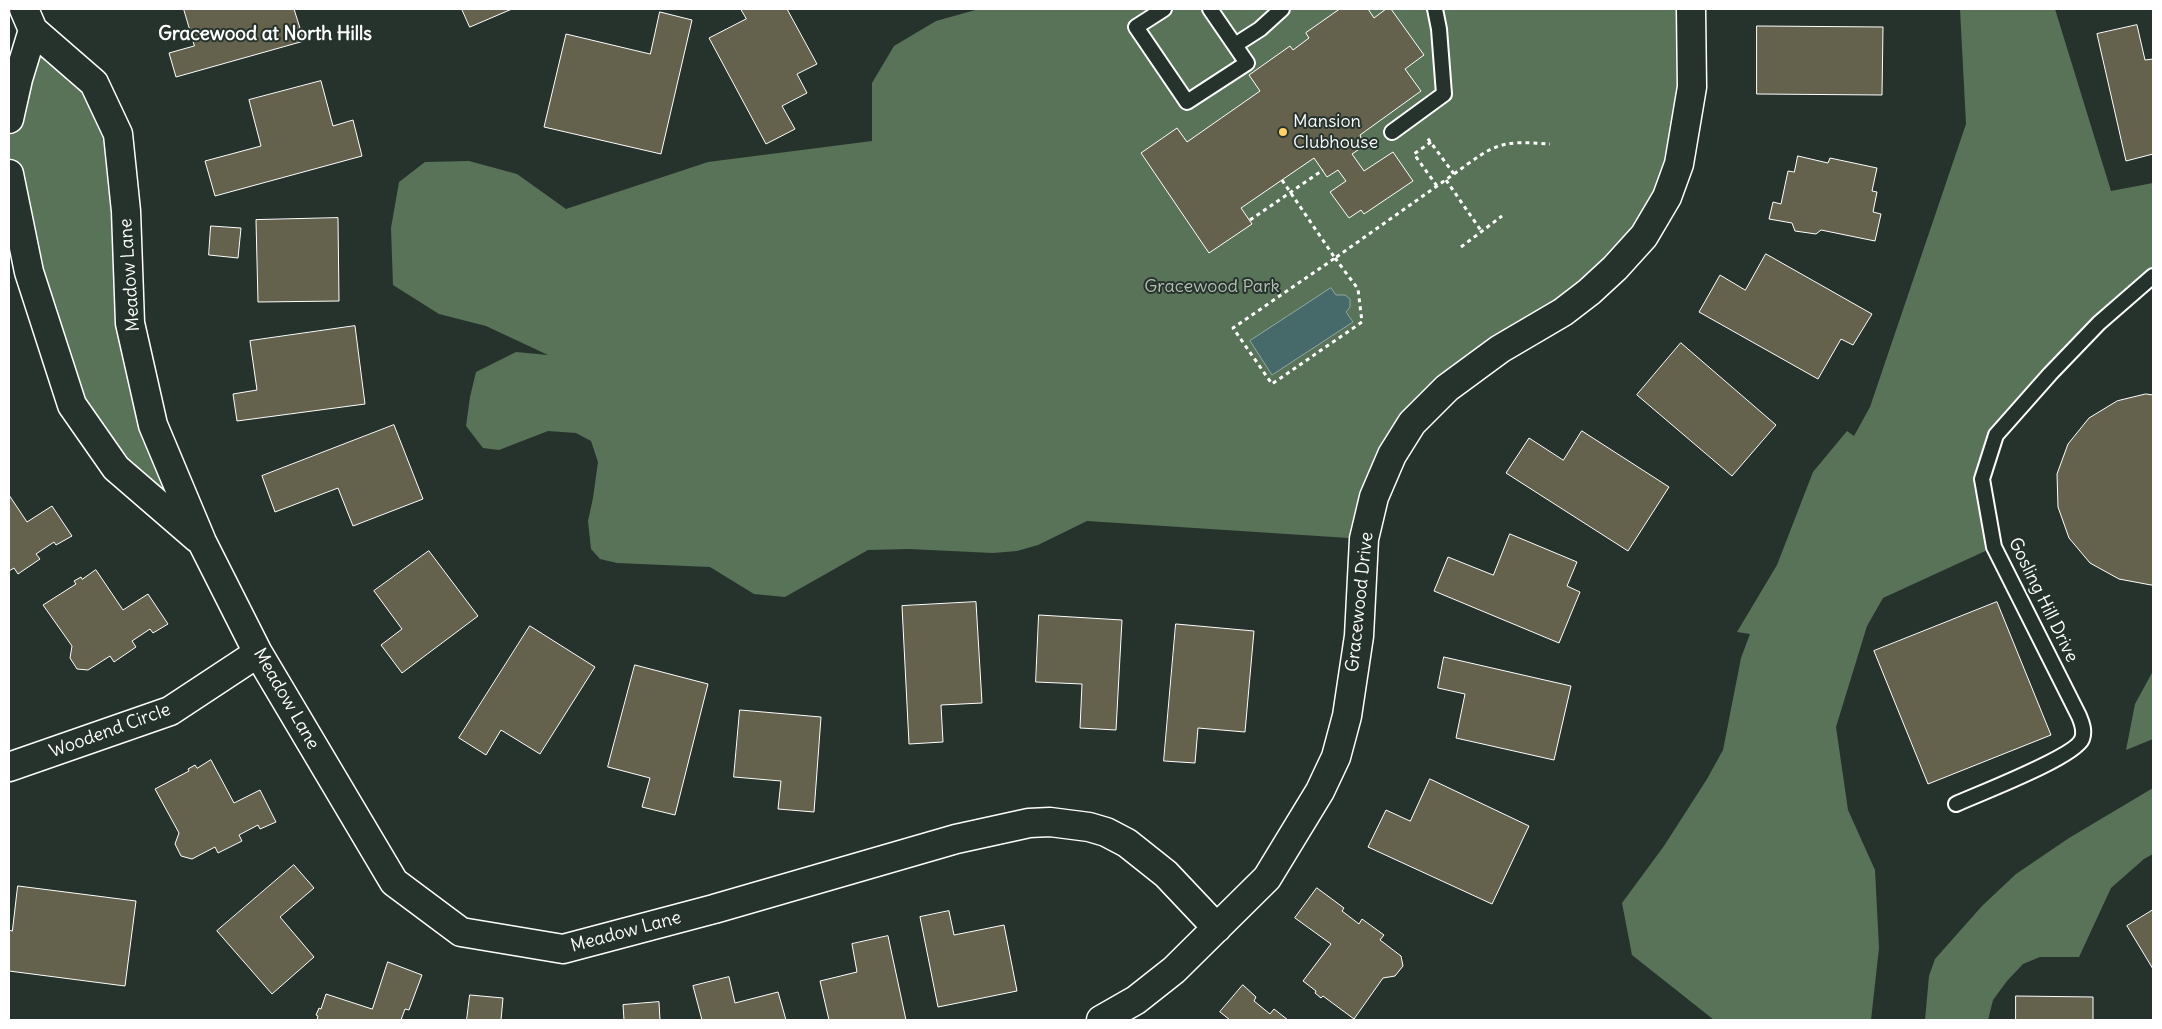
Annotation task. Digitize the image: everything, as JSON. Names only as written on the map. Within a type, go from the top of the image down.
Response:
[{"type":"street","name":"Gracewood Drive","points":[[1100,1020],[1136,1000],[1174,970],[1266,878],[1320,791],[1336,757],[1347,716],[1359,636],[1364,539],[1374,497],[1392,455],[1412,423],[1447,388],[1500,349],[1563,312],[1589,292],[1615,268],[1644,236],[1667,197],[1679,164],[1692,87],[1691,9]]},
{"type":"street","name":"Meadow Lane","points":[[28,20],[94,83],[118,134],[126,211],[130,323],[153,426],[202,542],[258,653],[394,882],[461,932],[564,949],[714,909],[956,839],[1029,823],[1050,822],[1089,827],[1106,832],[1127,844],[1166,874],[1217,928]]},
{"type":"street","name":"Meadow Lane","points":[[9,119],[28,20]]},
{"type":"street","name":"Meadow Lane","points":[[9,174],[29,272],[72,405],[116,468],[202,542]]},
{"type":"street","name":"Woodend Circle","points":[[9,767],[170,711],[258,653]]},
{"type":"lane","points":[[1164,9],[1136,27],[1187,102],[1247,63],[1210,9]]},
{"type":"lane","points":[[1235,44],[1260,29],[1282,9]]},
{"type":"lane","points":[[1392,132],[1444,94],[1439,29],[1435,9]]},
{"type":"lane","name":"Gosling Hill Drive","points":[[1956,804],[2059,758],[2077,746],[2082,739],[2084,730],[2080,716],[1994,547],[1982,479],[1996,435],[2050,374],[2099,323],[2153,276]]},
{"type":"path","points":[[1413,117],[1454,174]]},
{"type":"path","points":[[1282,180],[1335,258],[1358,289],[1362,322],[1272,384],[1233,328],[1335,258],[1495,146],[1519,141],[1550,144]]},
{"type":"path","points":[[1431,142],[1414,154],[1437,186]]},
{"type":"path","points":[[1250,220],[1323,170]]},
{"type":"path","points":[[1446,180],[1482,232]]},
{"type":"path","points":[[1461,247],[1502,216]]},
{"type":"green space","name":"Gracewood Park","points":[[979,9],[1691,9],[1692,87],[1644,236],[1412,423],[1364,539],[1087,521],[1038,545],[1017,551],[993,553],[909,549],[868,550],[785,597],[754,594],[710,567],[617,563],[600,559],[591,549],[588,521],[598,462],[591,441],[576,433],[548,431],[499,450],[483,448],[466,426],[476,372],[516,352],[548,355],[486,326],[439,314],[393,285],[391,228],[399,182],[425,162],[469,161],[517,174],[566,209],[708,162],[872,141],[872,83],[894,46],[936,21]]},
{"type":"green space","points":[[1960,9],[2055,9],[2111,191],[2153,183],[2153,276],[1996,435],[1982,479],[1994,547],[1883,598],[1867,626],[1836,727],[1848,810],[1875,870],[1879,948],[1871,1020],[1714,1020],[1632,955],[1622,903],[1664,846],[1707,779],[1723,750],[1741,658],[1750,634],[1737,632],[1777,565],[1813,472],[1847,431],[1854,436],[1870,407],[1966,124]]},
{"type":"green space","points":[[33,30],[118,134],[130,323],[202,542],[72,405],[9,174],[9,119]]},
{"type":"green space","points":[[2153,671],[2153,739],[2126,750],[2135,704]]},
{"type":"green space","points":[[2153,788],[2153,854],[2144,859],[2111,888],[2079,957],[2040,957],[2023,964],[1993,1000],[1988,1020],[1925,1020],[1929,976],[1935,959],[1982,906],[2016,874],[2069,838]]},
{"type":"water","points":[[1331,288],[1336,295],[1345,295],[1350,299],[1350,307],[1346,312],[1353,322],[1272,375],[1250,341]]},
{"type":"building","points":[[184,9],[294,9],[304,41],[176,77],[169,53],[194,46]]},
{"type":"building","points":[[462,9],[512,9],[470,27]]},
{"type":"building","points":[[741,9],[787,9],[817,64],[797,74],[807,93],[782,106],[795,129],[766,144],[709,38],[746,19]]},
{"type":"building","name":"Mansion Clubhouse","points":[[1340,9],[1368,9],[1374,18],[1386,9],[1391,9],[1424,55],[1405,69],[1421,91],[1360,135],[1364,146],[1352,154],[1364,171],[1393,152],[1413,181],[1364,214],[1361,210],[1349,218],[1330,192],[1346,181],[1338,170],[1327,177],[1314,158],[1241,208],[1252,224],[1209,253],[1141,153],[1177,128],[1187,142],[1260,91],[1249,75],[1290,46],[1293,50],[1309,38],[1306,33]]},
{"type":"building","points":[[660,12],[692,20],[661,154],[544,127],[566,34],[650,54]]},
{"type":"building","points":[[2137,25],[2145,60],[2153,59],[2153,154],[2126,161],[2097,34]]},
{"type":"building","points":[[1757,26],[1883,27],[1882,95],[1757,94]]},
{"type":"building","points":[[321,81],[333,126],[353,120],[362,156],[215,196],[205,161],[261,146],[249,100]]},
{"type":"building","points":[[1798,156],[1828,163],[1830,158],[1877,168],[1872,191],[1877,192],[1873,212],[1881,214],[1875,241],[1821,230],[1816,234],[1795,231],[1792,223],[1769,219],[1773,202],[1781,204],[1788,171],[1794,172]]},
{"type":"building","points":[[338,218],[339,301],[258,302],[256,220]]},
{"type":"building","points":[[211,226],[241,228],[238,258],[209,255]]},
{"type":"building","points":[[1766,254],[1872,314],[1853,345],[1841,339],[1818,379],[1699,312],[1720,275],[1745,290]]},
{"type":"building","points":[[355,326],[365,404],[237,421],[233,394],[257,390],[250,341]]},
{"type":"building","points":[[1681,343],[1776,425],[1732,476],[1637,395]]},
{"type":"building","points":[[2146,394],[2153,395],[2153,585],[2119,579],[2090,563],[2069,538],[2058,507],[2057,474],[2068,444],[2089,418],[2117,401]]},
{"type":"building","points":[[394,425],[423,499],[353,526],[338,488],[275,512],[262,476]]},
{"type":"building","points":[[1582,431],[1669,487],[1628,551],[1506,473],[1529,438],[1563,460]]},
{"type":"building","points":[[9,495],[27,522],[52,506],[72,536],[56,545],[54,542],[36,554],[40,559],[18,574],[14,568],[9,571]]},
{"type":"building","points":[[1510,534],[1577,562],[1567,586],[1580,592],[1559,643],[1434,591],[1448,557],[1493,575]]},
{"type":"building","points":[[429,551],[478,616],[402,673],[381,645],[402,629],[374,591]]},
{"type":"building","points":[[96,570],[123,610],[148,594],[168,624],[153,633],[150,629],[132,641],[136,647],[114,662],[110,656],[88,670],[77,669],[70,658],[72,646],[43,605],[76,584],[74,581],[81,577],[82,579]]},
{"type":"building","points":[[976,602],[982,703],[941,705],[943,742],[909,744],[902,606]]},
{"type":"building","points":[[1997,602],[2051,735],[1928,784],[1874,651]]},
{"type":"building","points":[[1039,615],[1122,620],[1116,730],[1080,728],[1082,684],[1036,682]]},
{"type":"building","points":[[1176,624],[1254,631],[1245,732],[1198,728],[1195,763],[1164,761]]},
{"type":"building","points":[[530,626],[595,667],[540,754],[501,730],[486,755],[459,738]]},
{"type":"building","points":[[1444,657],[1571,686],[1554,760],[1456,738],[1465,694],[1438,688]]},
{"type":"building","points":[[635,665],[708,684],[675,815],[642,807],[650,778],[608,767]]},
{"type":"building","points":[[740,710],[821,717],[814,812],[778,809],[781,781],[734,777]]},
{"type":"building","points":[[211,760],[234,803],[260,790],[276,822],[260,829],[258,825],[239,835],[242,841],[218,853],[215,847],[192,859],[181,856],[175,844],[179,833],[155,789],[189,771],[188,769],[195,765],[197,768]]},
{"type":"building","points":[[1430,779],[1529,826],[1492,904],[1368,847],[1386,810],[1410,821]]},
{"type":"building","points":[[294,865],[314,888],[280,917],[314,957],[272,994],[217,931]]},
{"type":"building","points":[[18,886],[136,901],[125,986],[9,971],[9,930],[12,931]]},
{"type":"building","points":[[1317,888],[1344,908],[1342,911],[1359,924],[1362,919],[1384,935],[1380,940],[1401,956],[1403,966],[1395,976],[1383,978],[1354,1019],[1323,996],[1321,998],[1315,993],[1316,991],[1303,981],[1331,944],[1295,918]]},
{"type":"building","points":[[2153,910],[2153,969],[2127,926]]},
{"type":"building","points":[[949,911],[954,935],[1004,925],[1017,991],[938,1007],[920,917]]},
{"type":"building","points":[[888,936],[906,1020],[829,1020],[820,981],[857,972],[852,944]]},
{"type":"building","points":[[388,962],[422,975],[409,1010],[405,1009],[401,1020],[317,1020],[318,1016],[316,1015],[319,1008],[321,1009],[326,994],[372,1009]]},
{"type":"building","points":[[729,977],[735,1003],[778,992],[786,1020],[702,1020],[693,986]]},
{"type":"building","points":[[1243,985],[1256,997],[1254,1001],[1270,1014],[1274,1009],[1288,1020],[1230,1020],[1220,1012]]},
{"type":"building","points":[[470,995],[503,998],[501,1020],[467,1020]]},
{"type":"building","points":[[2016,996],[2093,997],[2093,1020],[2016,1020]]},
{"type":"building","points":[[659,1002],[660,1020],[624,1020],[623,1005]]},
{"type":"place","name":"Mansion Clubhouse","points":[[1283,132]]},
{"type":"district","name":"Gracewood at North Hills","points":[[265,35]]}]
